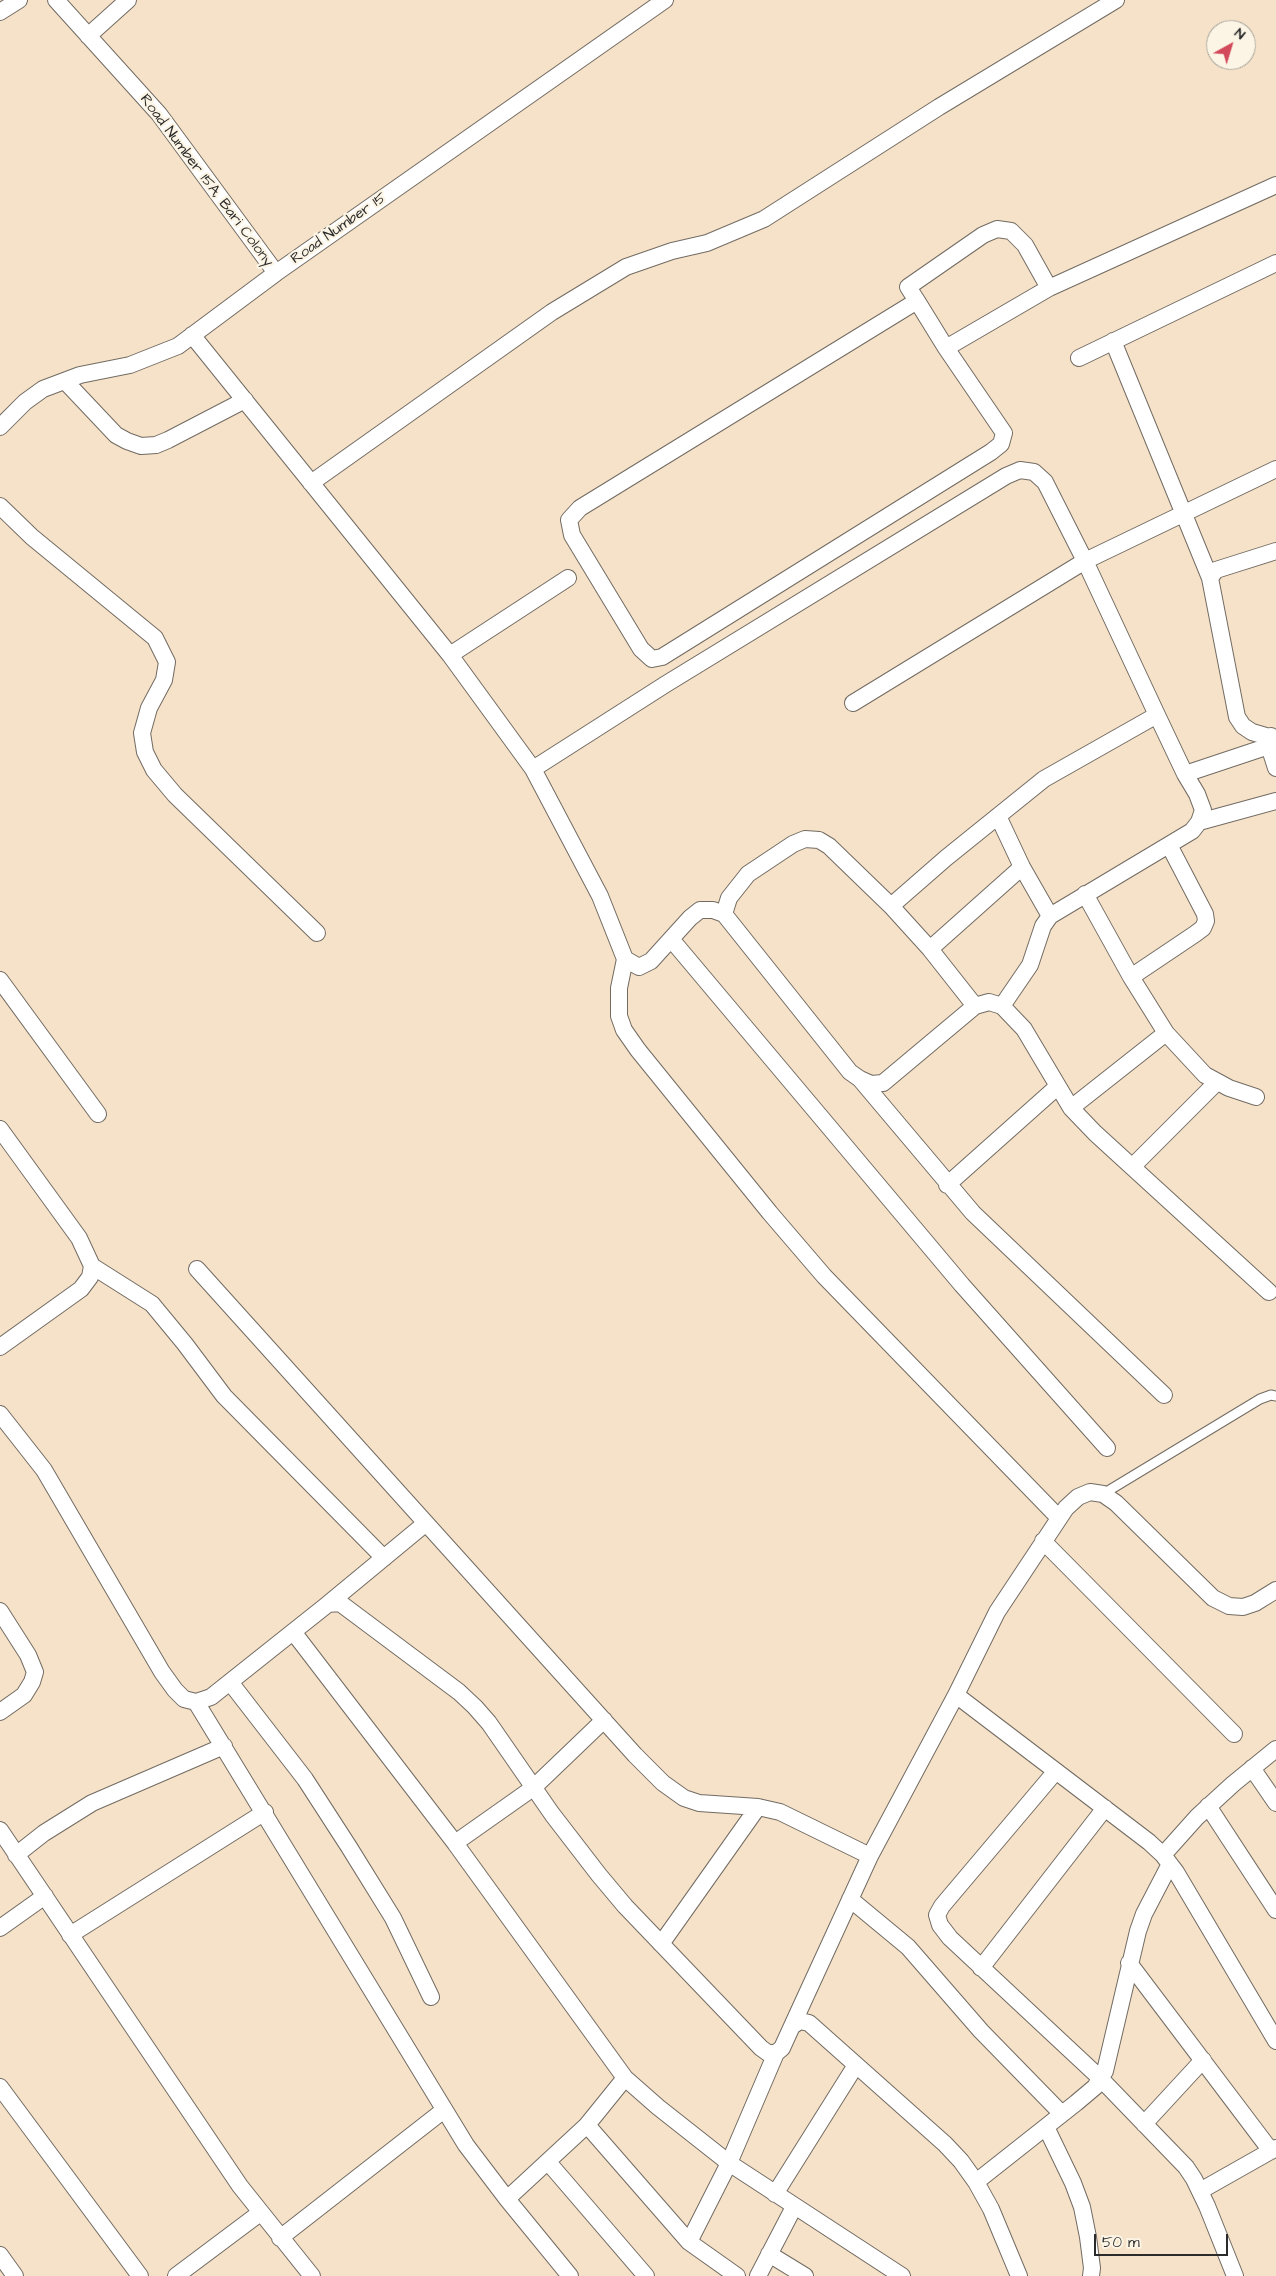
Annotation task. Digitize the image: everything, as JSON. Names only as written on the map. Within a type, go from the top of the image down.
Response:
[{"type":"street","points":[[0,12],[19,0]]},
{"type":"street","name":"Road Number 15A, Bari Colony","points":[[56,0],[159,114],[276,273]]},
{"type":"street","points":[[88,36],[128,0]]},
{"type":"street","name":"Road Number 15","points":[[0,427],[37,393],[80,375],[130,365],[178,346],[276,273],[665,0]]},
{"type":"street","points":[[311,482],[552,312],[618,272],[672,250],[707,243],[764,219],[1108,2]]},
{"type":"street","points":[[946,348],[1049,288],[1276,185]]},
{"type":"street","points":[[917,301],[580,508],[569,520],[572,535],[641,649],[652,659],[662,657],[1001,444],[1004,433],[946,348],[917,301],[908,287],[982,235],[996,229],[1011,232],[1025,245],[1049,288]]},
{"type":"street","points":[[1079,358],[1276,263]]},
{"type":"street","points":[[192,335],[450,655],[533,769],[600,896],[625,959],[619,988],[620,1016],[624,1030],[638,1050],[770,1213],[824,1276],[1059,1518]]},
{"type":"street","points":[[1113,341],[1182,514],[1210,578],[1237,717],[1243,726],[1252,732],[1271,738]]},
{"type":"street","points":[[65,381],[116,435],[140,446],[156,445],[168,440],[245,400]]},
{"type":"street","points":[[853,703],[1085,561],[1276,468]]},
{"type":"street","points":[[533,769],[666,684],[1006,476],[1020,470],[1034,472],[1045,482],[1085,561],[1203,810],[1199,822],[1192,831],[1050,916],[1043,926],[1030,965],[1002,1006]]},
{"type":"street","points":[[0,506],[32,537],[156,638],[167,662],[164,680],[149,708],[142,733],[145,752],[154,770],[175,796],[317,933]]},
{"type":"street","points":[[1210,578],[1216,570],[1276,551]]},
{"type":"street","points":[[450,655],[568,578]]},
{"type":"street","points":[[891,906],[1044,779],[1157,715]]},
{"type":"street","points":[[1271,738],[1276,768]]},
{"type":"street","points":[[1185,774],[1271,738]]},
{"type":"street","points":[[1199,822],[1276,801]]},
{"type":"street","points":[[998,816],[1022,867],[1050,916]]},
{"type":"street","points":[[724,914],[729,898],[748,874],[793,844],[805,839],[819,840],[829,846],[891,906],[930,948],[975,1006]]},
{"type":"street","points":[[1131,977],[1195,934],[1203,928],[1206,921],[1205,914],[1169,845]]},
{"type":"street","points":[[930,948],[1022,867]]},
{"type":"street","points":[[1085,894],[1131,977],[1166,1033],[1205,1075],[1217,1082],[1256,1097]]},
{"type":"street","points":[[625,959],[639,967],[652,961],[690,918],[700,910],[713,910],[724,914],[850,1072],[871,1084],[882,1083],[975,1006],[989,1002],[1002,1006],[1024,1029],[1071,1108],[1132,1167],[1269,1292]]},
{"type":"street","points":[[671,939],[962,1285],[1108,1448]]},
{"type":"street","points":[[0,980],[98,1114]]},
{"type":"street","points":[[1071,1108],[1166,1033]]},
{"type":"street","points":[[860,1079],[972,1213],[1164,1395]]},
{"type":"street","points":[[1132,1167],[1217,1082]]},
{"type":"street","points":[[947,1185],[1057,1087]]},
{"type":"street","points":[[0,1129],[79,1238],[92,1266],[152,1304],[224,1396],[384,1558]]},
{"type":"street","points":[[0,1347],[81,1289],[90,1277],[92,1266]]},
{"type":"street","points":[[197,1269],[663,1783],[684,1798],[699,1803],[758,1807],[780,1812],[870,1856]]},
{"type":"street","points":[[0,1414],[44,1470],[162,1672],[184,1699],[196,1702],[211,1697],[294,1633],[426,1522]]},
{"type":"street","points":[[689,2242],[729,2163],[776,2053],[782,2048],[870,1856],[956,1695],[997,1612],[1066,1508],[1078,1497],[1090,1492],[1103,1494],[1116,1503],[1212,1598],[1229,1606],[1243,1607],[1255,1603],[1276,1590]]},
{"type":"street","points":[[1043,1541],[1234,1734]]},
{"type":"street","points":[[328,1604],[340,1603],[459,1692],[489,1723],[533,1788],[604,1881],[661,1944],[761,2048],[768,2053],[776,2053]]},
{"type":"street","points":[[0,1611],[28,1655],[35,1672],[32,1682],[24,1695],[0,1712]]},
{"type":"street","points":[[294,1633],[455,1842],[625,2078],[658,2107],[729,2163],[902,2276]]},
{"type":"street","points":[[230,1682],[300,1772],[349,1847],[393,1918],[431,1996]]},
{"type":"street","points":[[956,1695],[1149,1842],[1166,1860],[1276,2041]]},
{"type":"street","points":[[196,1702],[265,1812],[466,2144],[507,2200],[570,2276]]},
{"type":"street","points":[[455,1842],[533,1788],[604,1720]]},
{"type":"street","points":[[16,1855],[52,1827],[92,1803],[224,1746]]},
{"type":"street","points":[[976,2182],[1095,2087],[1104,2071],[1129,1963],[1144,1914],[1166,1860],[1208,1806],[1276,1748]]},
{"type":"street","points":[[1252,1768],[1276,1803]]},
{"type":"street","points":[[1056,1771],[942,1906],[937,1915],[940,1925],[950,1938],[981,1968],[1100,2078],[1186,2167],[1200,2191],[1235,2276]]},
{"type":"street","points":[[1208,1806],[1276,1910]]},
{"type":"street","points":[[661,1944],[758,1807]]},
{"type":"street","points":[[981,1968],[1105,1808]]},
{"type":"street","points":[[70,1935],[265,1812]]},
{"type":"street","points":[[0,1830],[260,2213],[312,2276]]},
{"type":"street","points":[[0,1928],[45,1896]]},
{"type":"street","points":[[850,1899],[908,1947],[981,2031],[1062,2114]]},
{"type":"street","points":[[1129,1963],[1274,2149],[1200,2191]]},
{"type":"street","points":[[792,2026],[800,2021],[809,2022],[945,2144],[961,2161],[976,2182],[991,2209],[1019,2276]]},
{"type":"street","points":[[1144,2124],[1203,2060]]},
{"type":"street","points":[[775,2194],[856,2065]]},
{"type":"street","points":[[507,2200],[587,2125],[625,2078]]},
{"type":"street","points":[[0,2087],[140,2276]]},
{"type":"street","points":[[280,2238],[444,2110]]},
{"type":"street","points":[[587,2125],[689,2242],[737,2276]]},
{"type":"street","points":[[1046,2127],[1073,2183],[1082,2207],[1088,2236],[1092,2268],[1091,2276]]},
{"type":"street","points":[[548,2162],[646,2276]]},
{"type":"street","points":[[758,2276],[794,2207]]},
{"type":"street","points":[[176,2276],[260,2213]]},
{"type":"street","points":[[769,2254],[805,2276]]},
{"type":"street","points":[[0,2255],[15,2276]]},
{"type":"lane","points":[[1103,1494],[1260,1398],[1271,1395],[1276,1396]]}]
